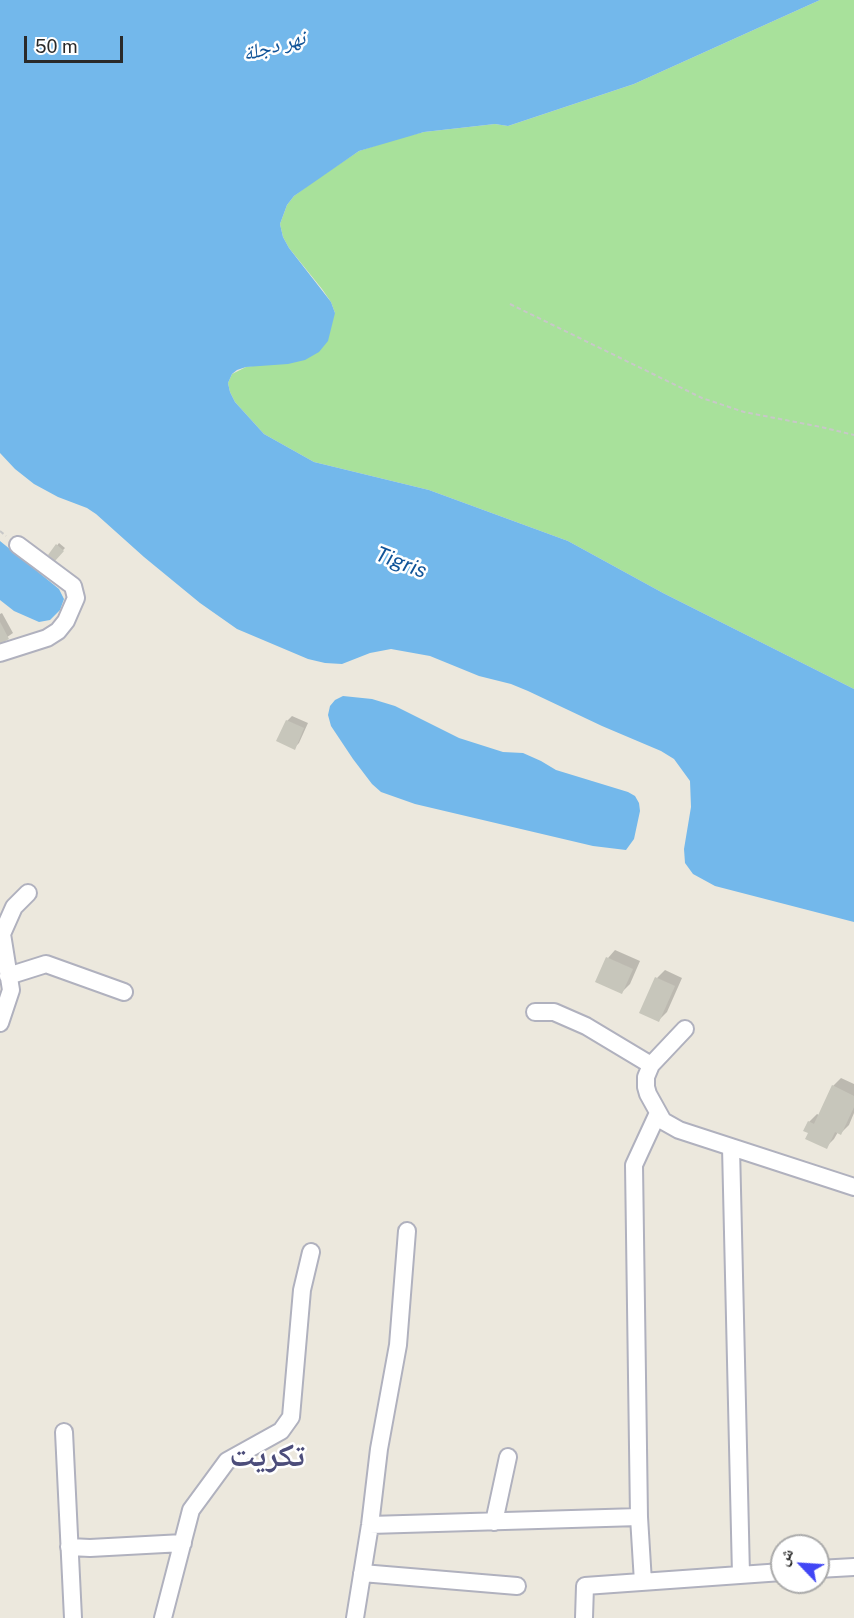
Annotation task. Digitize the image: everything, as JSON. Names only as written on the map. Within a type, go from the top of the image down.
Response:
[{"type":"street","points":[[0,653],[47,638],[58,631],[66,621],[76,598],[73,586],[18,545]]},
{"type":"street","points":[[0,1023],[11,990],[2,934],[14,908],[28,893]]},
{"type":"street","points":[[8,976],[46,964],[124,992]]},
{"type":"street","points":[[535,1012],[554,1012],[575,1021],[651,1065]]},
{"type":"street","points":[[685,1029],[651,1065],[646,1077],[646,1087],[658,1113],[670,1126],[854,1187]]},
{"type":"street","points":[[643,1582],[639,1516],[634,1165],[658,1113]]},
{"type":"street","points":[[731,1147],[741,1575]]},
{"type":"street","points":[[355,1618],[379,1449],[398,1345],[407,1231]]},
{"type":"street","points":[[163,1618],[191,1510],[227,1461],[281,1431],[291,1417],[302,1290],[310,1252]]},
{"type":"street","points":[[64,1432],[73,1618]]},
{"type":"street","points":[[494,1522],[508,1457]]},
{"type":"street","points":[[370,1525],[639,1516]]},
{"type":"street","points":[[69,1546],[90,1548],[183,1543]]},
{"type":"street","points":[[830,1568],[854,1567]]},
{"type":"street","points":[[362,1573],[517,1586]]},
{"type":"street","points":[[584,1618],[585,1586],[770,1573]]},
{"type":"path","points":[[510,304],[702,398],[744,412],[821,426],[854,435]]},
{"type":"green space","points":[[820,0],[854,0],[854,689],[663,593],[568,541],[429,490],[314,462],[264,434],[235,402],[228,383],[232,374],[253,366],[335,313],[322,289],[289,248],[280,224],[287,205],[294,196],[314,181],[359,151],[399,138],[424,132],[495,124],[508,126],[634,84]]},
{"type":"water","points":[[0,0],[820,0],[634,84],[508,126],[495,124],[424,132],[359,151],[294,196],[287,205],[280,224],[289,248],[331,302],[335,313],[328,341],[319,352],[305,360],[288,364],[246,367],[232,374],[228,383],[235,402],[264,434],[314,462],[429,490],[568,541],[663,593],[854,689],[854,922],[715,886],[693,874],[685,863],[684,849],[691,807],[690,781],[674,759],[661,751],[511,684],[479,676],[430,656],[391,649],[370,653],[342,664],[325,663],[308,659],[237,629],[200,603],[96,514],[34,484],[0,453]]},
{"type":"water","points":[[0,541],[59,589],[64,599],[60,610],[50,620],[39,622],[14,611],[0,600]]},
{"type":"water","points":[[343,696],[372,699],[395,706],[459,738],[503,752],[523,753],[556,770],[628,792],[635,796],[639,803],[640,811],[634,839],[626,850],[593,846],[415,804],[381,792],[353,759],[331,726],[328,715],[330,706]]},
{"type":"building","points":[[56,544],[64,551],[55,561],[48,555]]},
{"type":"building","points":[[0,622],[9,639],[0,644]]},
{"type":"building","points":[[286,720],[304,728],[295,750],[276,741]]},
{"type":"building","points":[[606,957],[633,969],[622,994],[595,982]]},
{"type":"building","points":[[655,977],[675,986],[659,1022],[639,1013]]},
{"type":"building","points":[[832,1085],[854,1096],[854,1107],[841,1135],[835,1132],[827,1149],[805,1139],[808,1133],[803,1131],[808,1121],[814,1124]]},
{"type":"district","name":"تكريت","points":[[267,1456]]},
{"type":"water label","name":"نهر دجلة","points":[[274,46]]},
{"type":"water label","name":"Tigris","points":[[401,563]]}]
